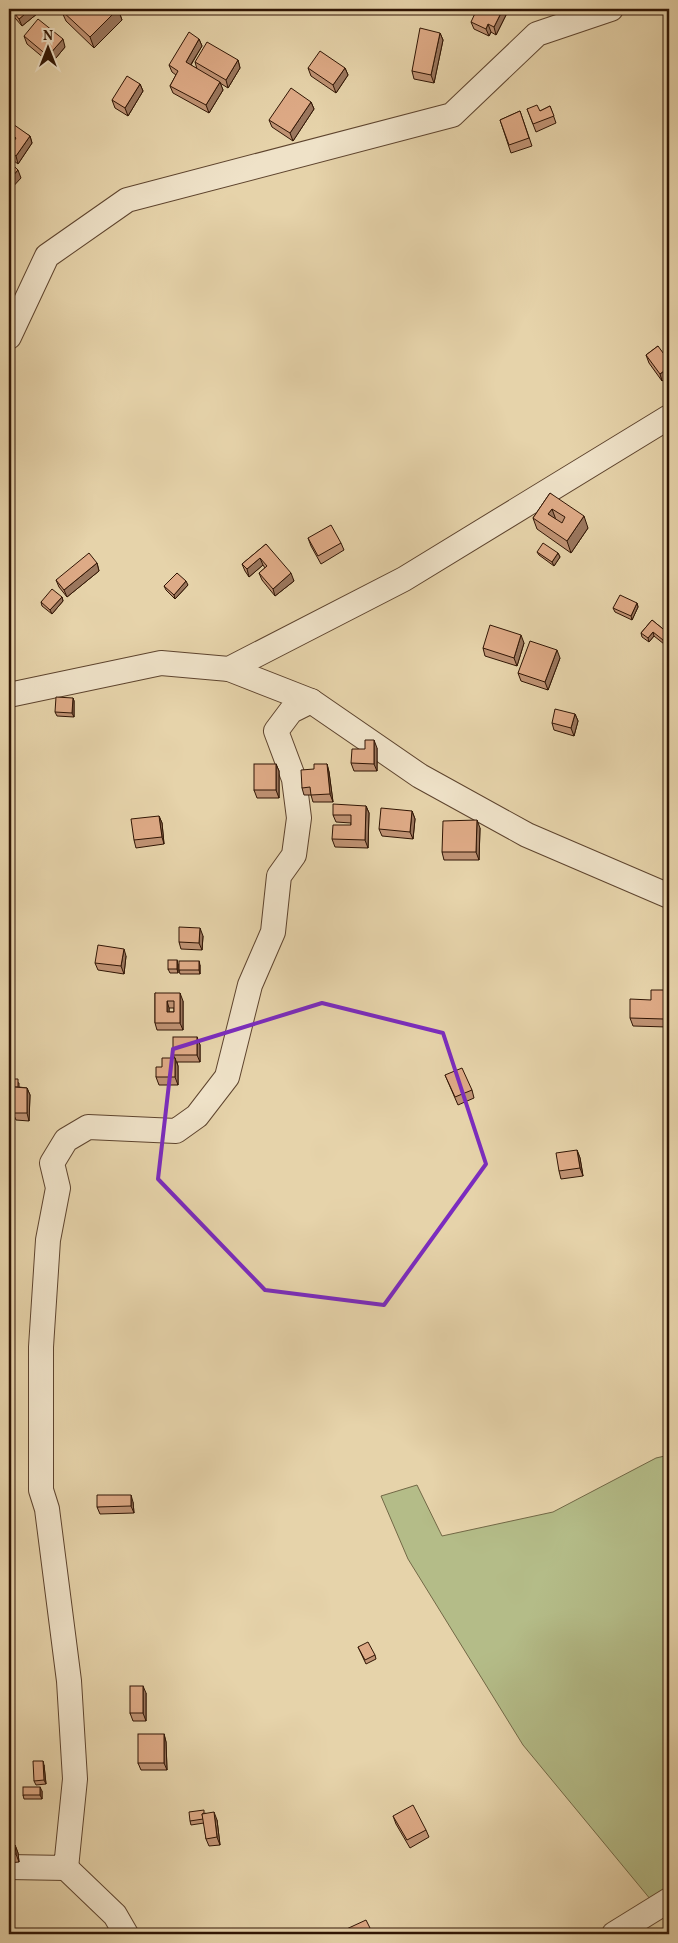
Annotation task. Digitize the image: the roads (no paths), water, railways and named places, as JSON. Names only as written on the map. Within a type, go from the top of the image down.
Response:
[{"type":"street","points":[[9,336],[48,256],[127,200],[452,115],[536,34],[611,9]]},
{"type":"street","points":[[229,670],[404,579],[669,416]]},
{"type":"street","points":[[9,695],[161,663],[229,670],[311,701],[420,776],[527,835],[669,896]]},
{"type":"street","points":[[66,1868],[75,1769],[69,1681],[48,1509],[41,1490],[41,1347],[48,1240],[58,1188],[52,1162],[66,1140],[88,1127],[176,1131],[197,1116],[227,1077],[250,985],[273,932],[279,876],[294,855],[299,818],[294,779],[276,731],[291,711],[311,701]]},
{"type":"street","points":[[9,1867],[66,1868],[115,1915],[126,1934]]},
{"type":"street","points":[[614,1934],[669,1900]]}]
